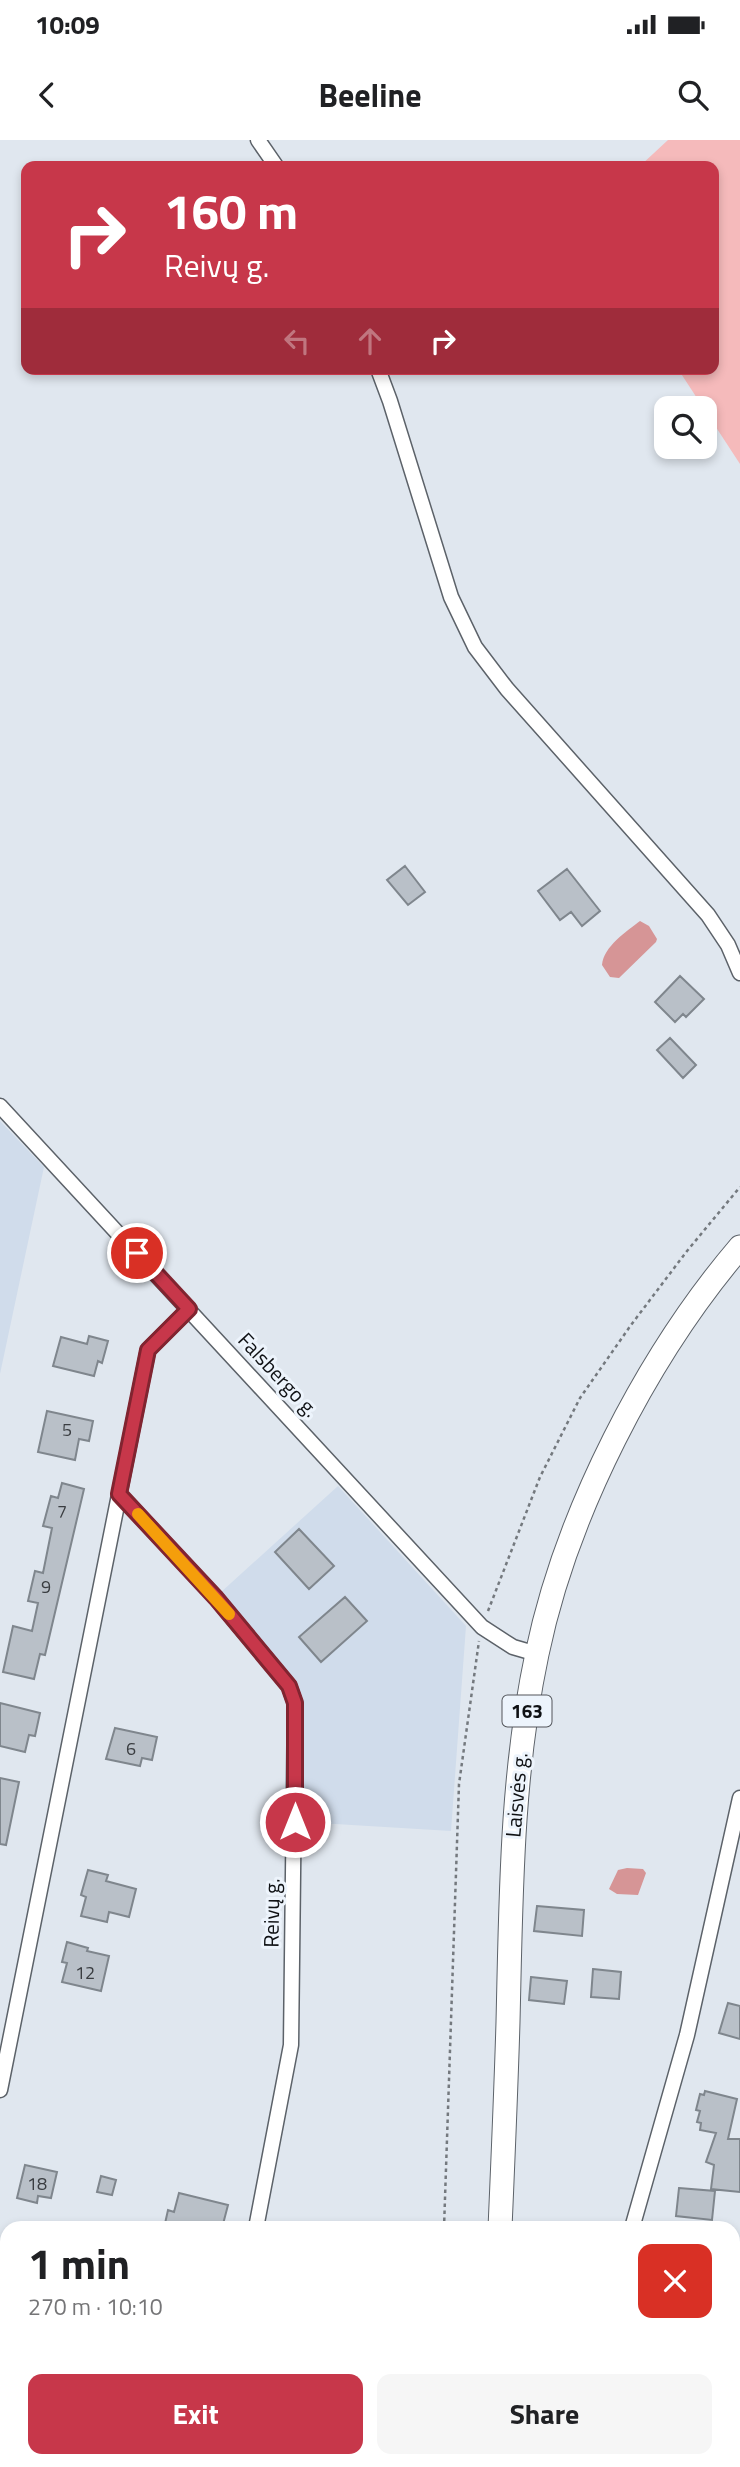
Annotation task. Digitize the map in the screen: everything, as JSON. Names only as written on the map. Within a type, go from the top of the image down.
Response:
[{"type":"main road","name":"Laisvės g.","points":[[500,2221],[513,1829],[523,1736],[537,1654],[561,1565],[597,1477],[625,1418],[674,1336],[740,1247]]},
{"type":"street","points":[[258,140],[273,161]]},
{"type":"street","points":[[380,375],[450,597],[475,647],[507,689],[708,915],[728,945],[740,973]]},
{"type":"street","name":"Falsbergo g.","points":[[0,1106],[482,1627],[513,1647],[537,1654]]},
{"type":"street","points":[[0,2090],[148,1350],[189,1309]]},
{"type":"street","name":"Reivų g.","points":[[119,1494],[224,1608],[289,1686],[295,1703],[291,2045],[257,2221]]},
{"type":"street","points":[[634,2221],[687,2035],[740,1798]]},
{"type":"shaded area","points":[[668,140],[740,140],[740,464],[717,429],[717,396],[696,396],[682,375],[719,375],[719,161],[645,161]]},
{"type":"shaded area","points":[[640,921],[649,926],[657,939],[656,942],[619,978],[610,977],[602,965],[607,952],[616,940]]},
{"type":"shaded area","points":[[0,1121],[44,1167],[0,1374]]},
{"type":"shaded area","points":[[338,1486],[466,1626],[451,1831],[302,1822],[297,1685],[220,1593]]},
{"type":"shaded area","points":[[643,1869],[646,1873],[638,1895],[617,1894],[609,1889],[618,1870]]},
{"type":"building","points":[[405,866],[425,892],[408,905],[387,880]]},
{"type":"building","points":[[567,869],[600,911],[582,926],[571,912],[560,920],[538,891]]},
{"type":"building","points":[[680,976],[704,999],[686,1017],[683,1014],[675,1022],[655,1002]]},
{"type":"building","points":[[670,1038],[696,1065],[683,1078],[657,1050]]},
{"type":"building","points":[[89,1336],[108,1341],[102,1363],[98,1361],[94,1376],[53,1366],[61,1337],[87,1344]]},
{"type":"building","points":[[47,1411],[93,1421],[89,1441],[79,1439],[75,1460],[38,1452]]},
{"type":"building","points":[[62,1483],[84,1489],[45,1655],[40,1654],[34,1679],[3,1672],[13,1626],[32,1631],[38,1603],[28,1601],[35,1571],[43,1573],[52,1528],[43,1526],[51,1496],[58,1498]]},
{"type":"building","points":[[299,1529],[334,1566],[309,1589],[275,1552]]},
{"type":"building","points":[[345,1597],[367,1621],[321,1662],[299,1637]]},
{"type":"building","points":[[0,1703],[40,1713],[35,1736],[29,1735],[25,1752],[0,1746]]},
{"type":"building","points":[[115,1728],[157,1737],[152,1760],[142,1758],[140,1766],[106,1759]]},
{"type":"building","points":[[0,1778],[19,1782],[6,1845],[0,1844]]},
{"type":"building","points":[[88,1870],[108,1875],[106,1881],[136,1889],[129,1917],[109,1912],[107,1922],[81,1916],[86,1897],[81,1895]]},
{"type":"building","points":[[537,1906],[584,1910],[582,1936],[534,1931]]},
{"type":"building","points":[[67,1942],[88,1948],[87,1951],[109,1956],[101,1991],[62,1982],[67,1963],[62,1962]]},
{"type":"building","points":[[593,1969],[621,1972],[619,1999],[591,1997]]},
{"type":"building","points":[[531,1977],[567,1981],[564,2004],[529,2000]]},
{"type":"building","points":[[728,2003],[740,2006],[740,2039],[719,2033]]},
{"type":"building","points":[[705,2091],[737,2099],[728,2139],[740,2139],[740,2192],[711,2189],[714,2165],[706,2162],[716,2133],[700,2130],[701,2123],[697,2122],[700,2111],[696,2110],[700,2094],[704,2095]]},
{"type":"building","points":[[25,2165],[57,2172],[51,2198],[38,2196],[37,2203],[17,2198]]},
{"type":"building","points":[[101,2176],[116,2180],[112,2195],[97,2192]]},
{"type":"building","points":[[679,2188],[715,2191],[712,2220],[676,2216]]},
{"type":"building","points":[[179,2193],[228,2205],[224,2221],[166,2221],[168,2210],[174,2212]]},
{"type":"slow traffic","points":[[138,1514],[229,1614]]},
{"type":"route","points":[[137,1253],[189,1309],[148,1350],[119,1494],[216,1598],[289,1686],[295,1703],[295,1822]]}]
